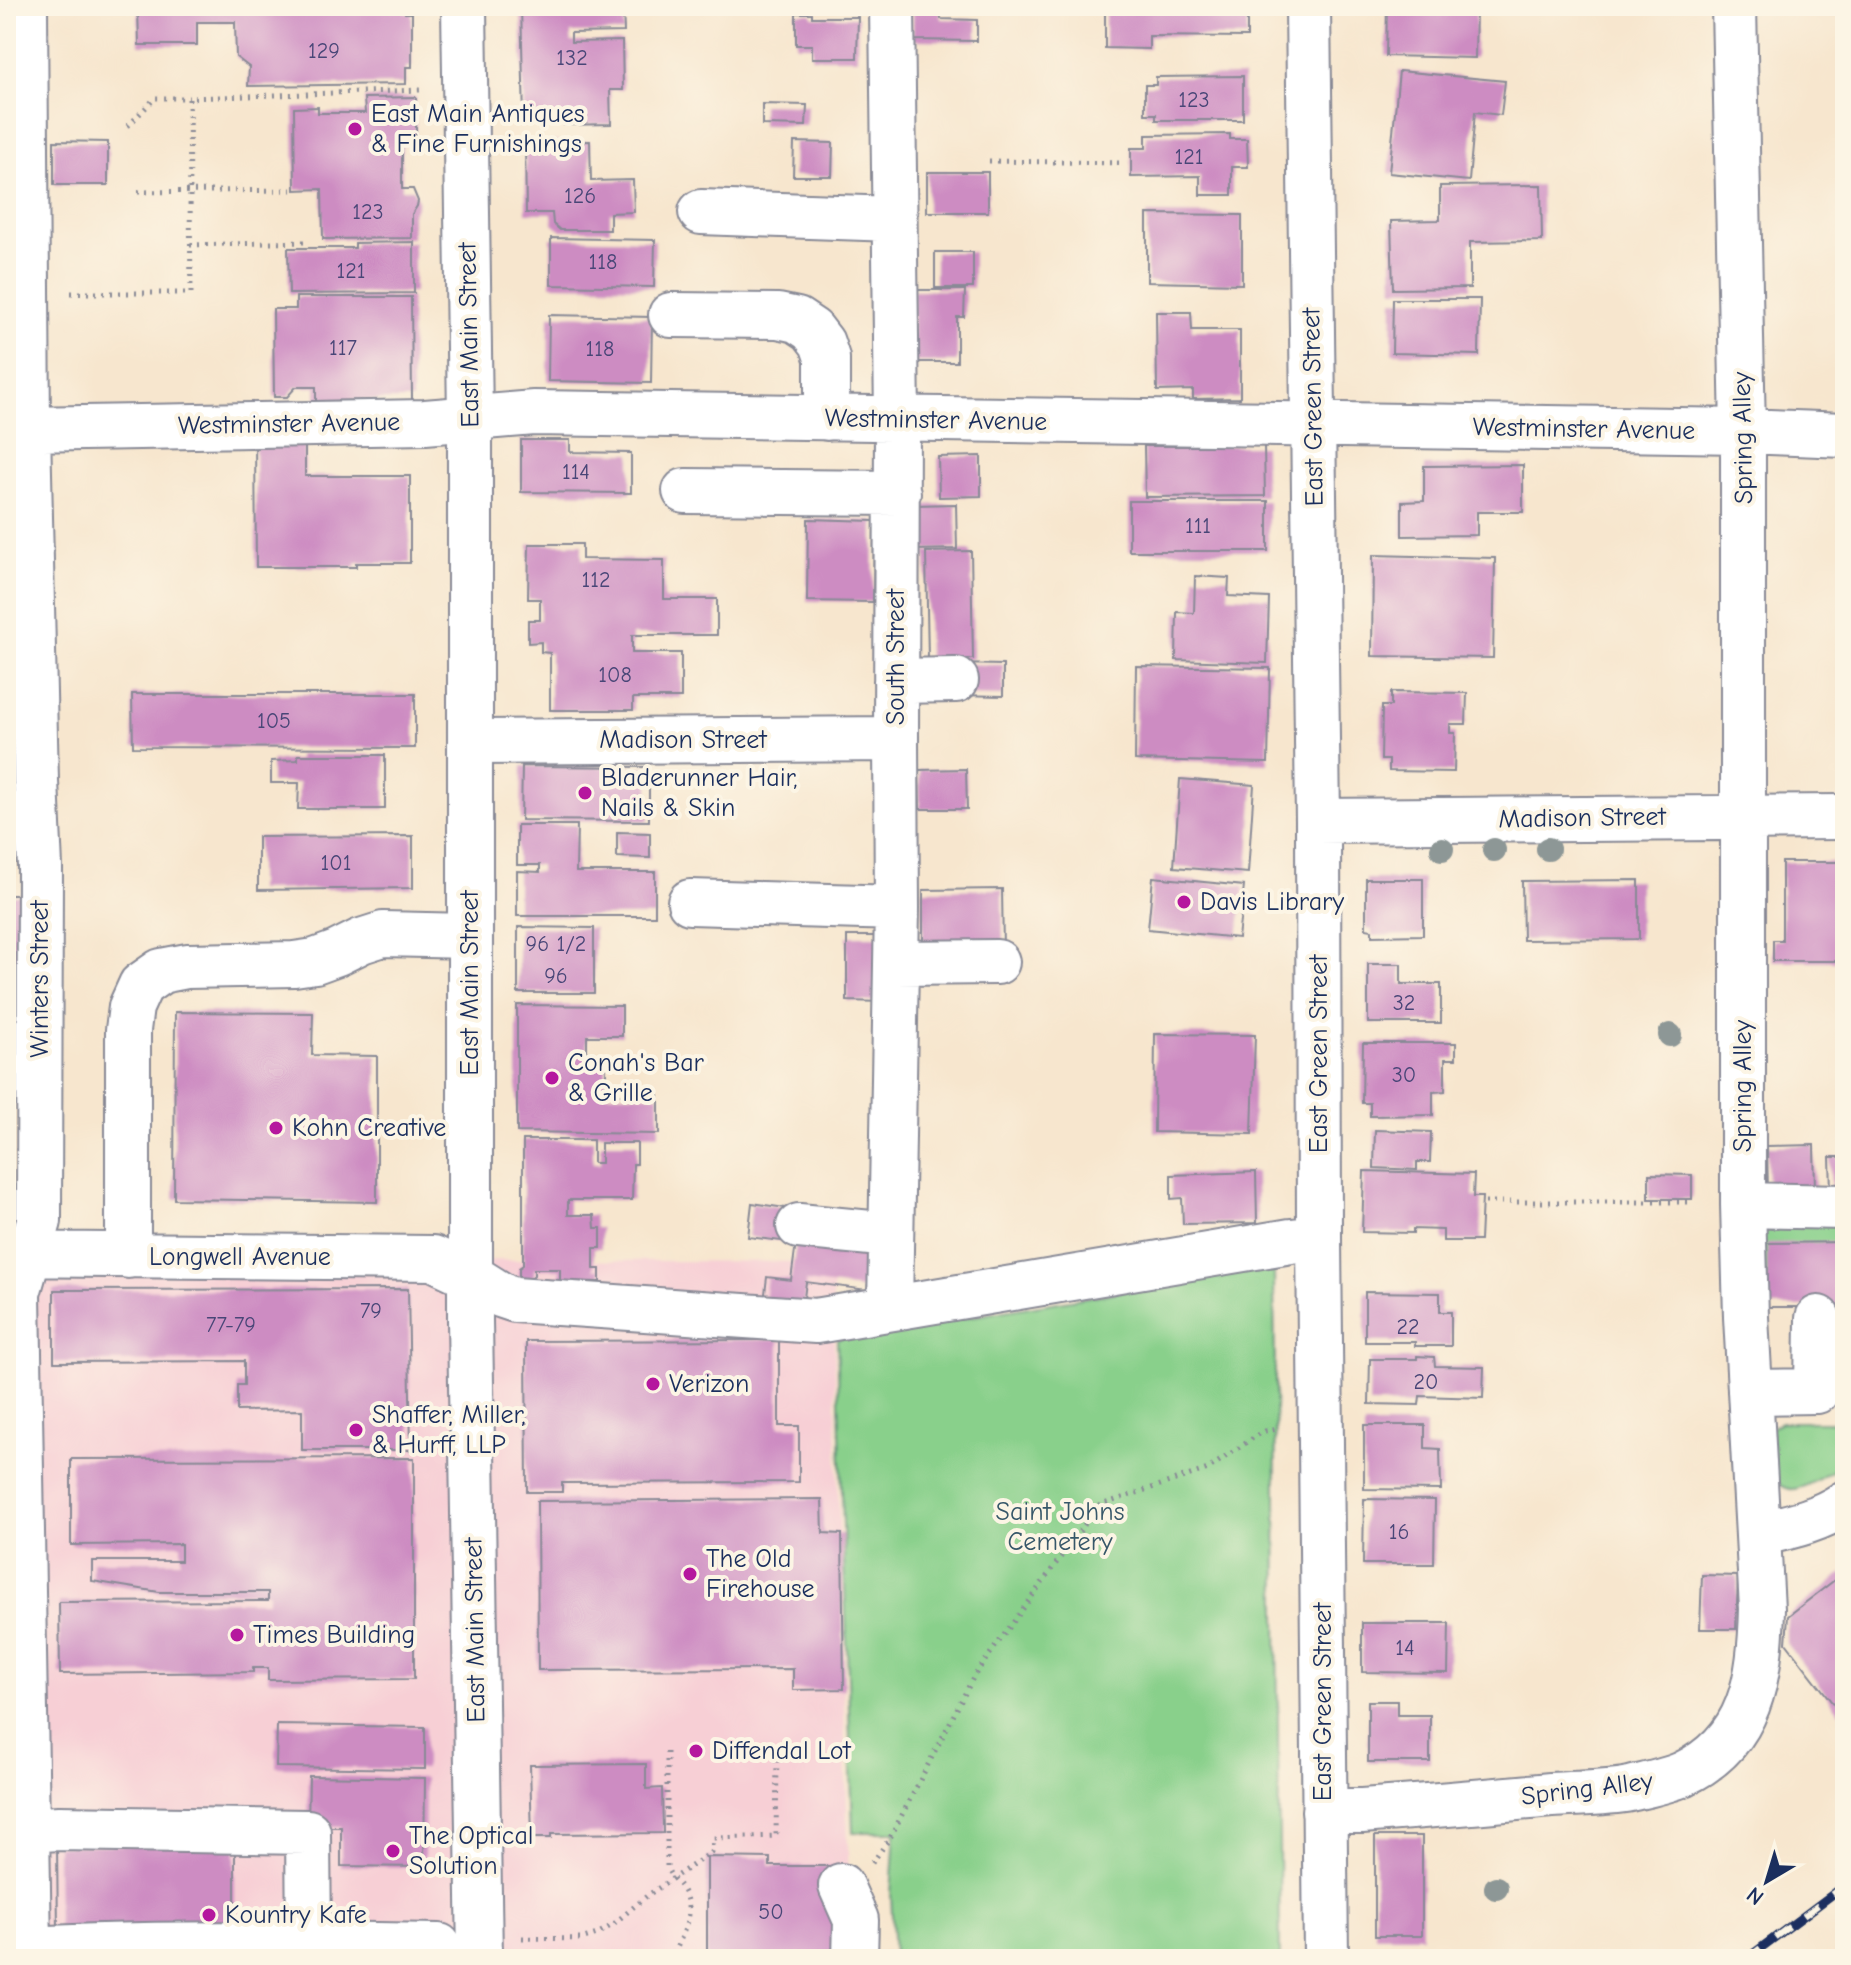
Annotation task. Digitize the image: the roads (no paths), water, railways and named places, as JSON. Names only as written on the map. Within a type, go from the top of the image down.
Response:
[{"type":"street","name":"Winters Street","points":[[18,1949],[26,1830],[18,1254],[39,1221],[23,867],[36,781],[28,429],[25,6]]},
{"type":"street","name":"East Main Street","points":[[464,6],[470,418],[471,1276],[480,1959]]},
{"type":"street","name":"South Street","points":[[890,1307],[897,963],[898,493],[892,6]]},
{"type":"street","name":"East Green Street","points":[[1308,6],[1318,821],[1326,1959]]},
{"type":"street","name":"Spring Alley","points":[[1324,1811],[1362,1811],[1627,1790],[1680,1775],[1706,1760],[1734,1731],[1751,1697],[1761,1654],[1762,1609],[1743,1205],[1743,431],[1734,6]]},
{"type":"street","points":[[701,212],[893,219]]},
{"type":"street","points":[[671,315],[778,316],[797,320],[812,330],[822,343],[827,358],[827,418]]},
{"type":"street","name":"Westminster Avenue","points":[[28,429],[425,422],[534,413],[1845,435]]},
{"type":"street","points":[[685,491],[898,493]]},
{"type":"street","points":[[896,681],[956,680]]},
{"type":"street","name":"Madison Street","points":[[471,742],[896,739]]},
{"type":"street","name":"Madison Street","points":[[1318,821],[1845,817]]},
{"type":"street","points":[[690,902],[897,908]]},
{"type":"street","points":[[128,1256],[128,1030],[131,1007],[141,985],[161,971],[187,966],[315,961],[383,934],[469,936]]},
{"type":"street","points":[[897,963],[997,962]]},
{"type":"street","points":[[1743,1205],[1845,1207]]},
{"type":"street","points":[[799,1226],[891,1235]]},
{"type":"street","name":"Longwell Avenue","points":[[18,1254],[433,1258],[515,1300],[816,1321],[1319,1238]]},
{"type":"street","points":[[1750,1392],[1817,1391],[1818,1318]]},
{"type":"street","points":[[1758,1534],[1801,1524],[1845,1503]]},
{"type":"street","points":[[26,1830],[308,1832],[309,1943]]},
{"type":"street","points":[[855,1959],[856,1875]]},
{"type":"street","points":[[18,1949],[309,1943],[439,1946]]},
{"type":"railway","points":[[1746,1959],[1845,1885]]},
{"type":"place","name":"East Main Antiques & Fine Furnishings","points":[[355,129]]},
{"type":"place","name":"Bladerunner Hair, Nails & Skin","points":[[585,793]]},
{"type":"place","name":"Davis Library","points":[[1184,902]]},
{"type":"place","name":"Conah's Bar & Grille","points":[[552,1078]]},
{"type":"place","name":"Kohn Creative","points":[[276,1128]]},
{"type":"place","name":"Verizon","points":[[653,1384]]},
{"type":"place","name":"Shaffer, Miller, & Hurff, LLP","points":[[356,1430]]},
{"type":"place","name":"The Old Firehouse","points":[[690,1574]]},
{"type":"place","name":"Times Building","points":[[237,1635]]},
{"type":"place","name":"Diffendal Lot","points":[[696,1751]]},
{"type":"place","name":"The Optical Solution","points":[[393,1851]]},
{"type":"place","name":"Kountry Kafe","points":[[209,1915]]},
{"type":"park label","name":"Saint Johns Cemetery","points":[[1060,1527]]}]
